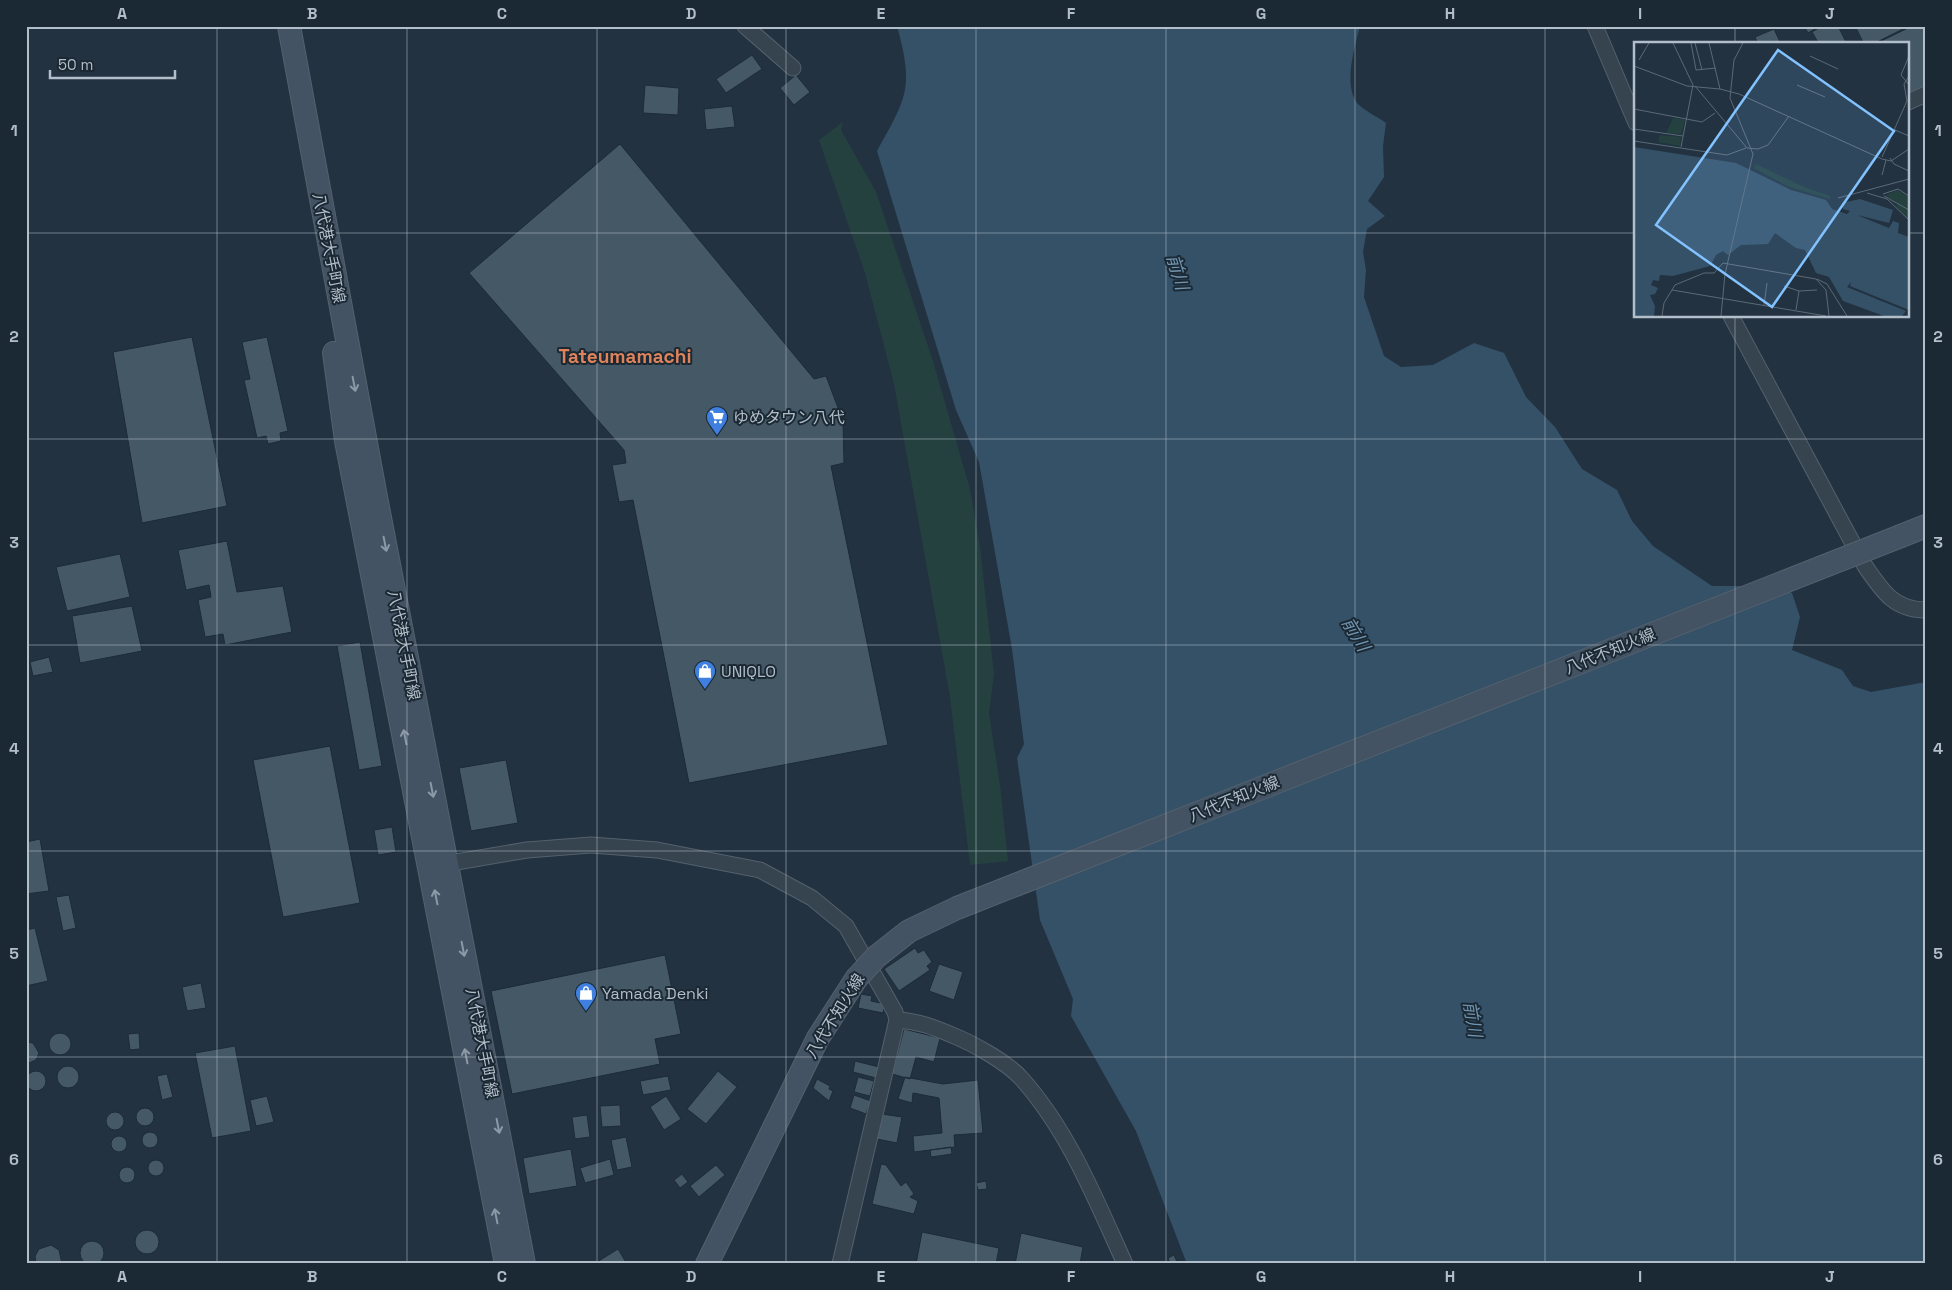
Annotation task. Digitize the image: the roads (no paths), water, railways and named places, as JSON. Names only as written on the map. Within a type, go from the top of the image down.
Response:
[{"type":"main road","name":"八代港大手町線","points":[[274,26],[323,275],[346,441],[524,1264]]},
{"type":"main road","name":"八代港大手町線","points":[[289,26],[438,865],[506,1264]]},
{"type":"main road","name":"八代不知火線","points":[[707,1264],[818,1038],[856,979],[876,957],[910,931],[957,908],[1926,526]]},
{"type":"street","points":[[745,26],[793,68]]},
{"type":"street","points":[[1595,26],[1634,118]]},
{"type":"street","points":[[1910,101],[1926,94]]},
{"type":"street","points":[[1732,318],[1865,566],[1882,590],[1901,606],[1926,610]]},
{"type":"street","points":[[438,865],[527,850],[591,845],[657,850],[760,870],[812,898],[846,926],[895,1012],[897,1020],[840,1264]]},
{"type":"street","points":[[897,1020],[917,1021],[973,1043],[1020,1078],[1054,1121],[1091,1190],[1125,1264]]},
{"type":"water","name":"前川","points":[[897,26],[1360,26],[1351,65],[1350,76],[1353,95],[1360,106],[1386,123],[1383,146],[1384,177],[1368,201],[1385,216],[1367,229],[1363,252],[1366,270],[1364,297],[1384,356],[1401,367],[1433,365],[1474,343],[1504,353],[1526,397],[1555,427],[1582,469],[1617,490],[1632,521],[1653,546],[1712,586],[1745,586],[1766,580],[1792,593],[1800,617],[1792,650],[1842,670],[1853,686],[1871,692],[1926,682],[1926,1264],[1187,1264],[1136,1131],[1071,1016],[1073,999],[1040,920],[1017,758],[1024,744],[1012,649],[979,462],[956,410],[877,151],[895,117],[905,91],[905,64]]},
{"type":"place","name":"ゆめタウン八代","points":[[717,436]]},
{"type":"place","name":"UNIQLO","points":[[705,690]]},
{"type":"place","name":"Yamada Denki","points":[[586,1012]]},
{"type":"district","name":"Tateumamachi","points":[[625,356]]}]
